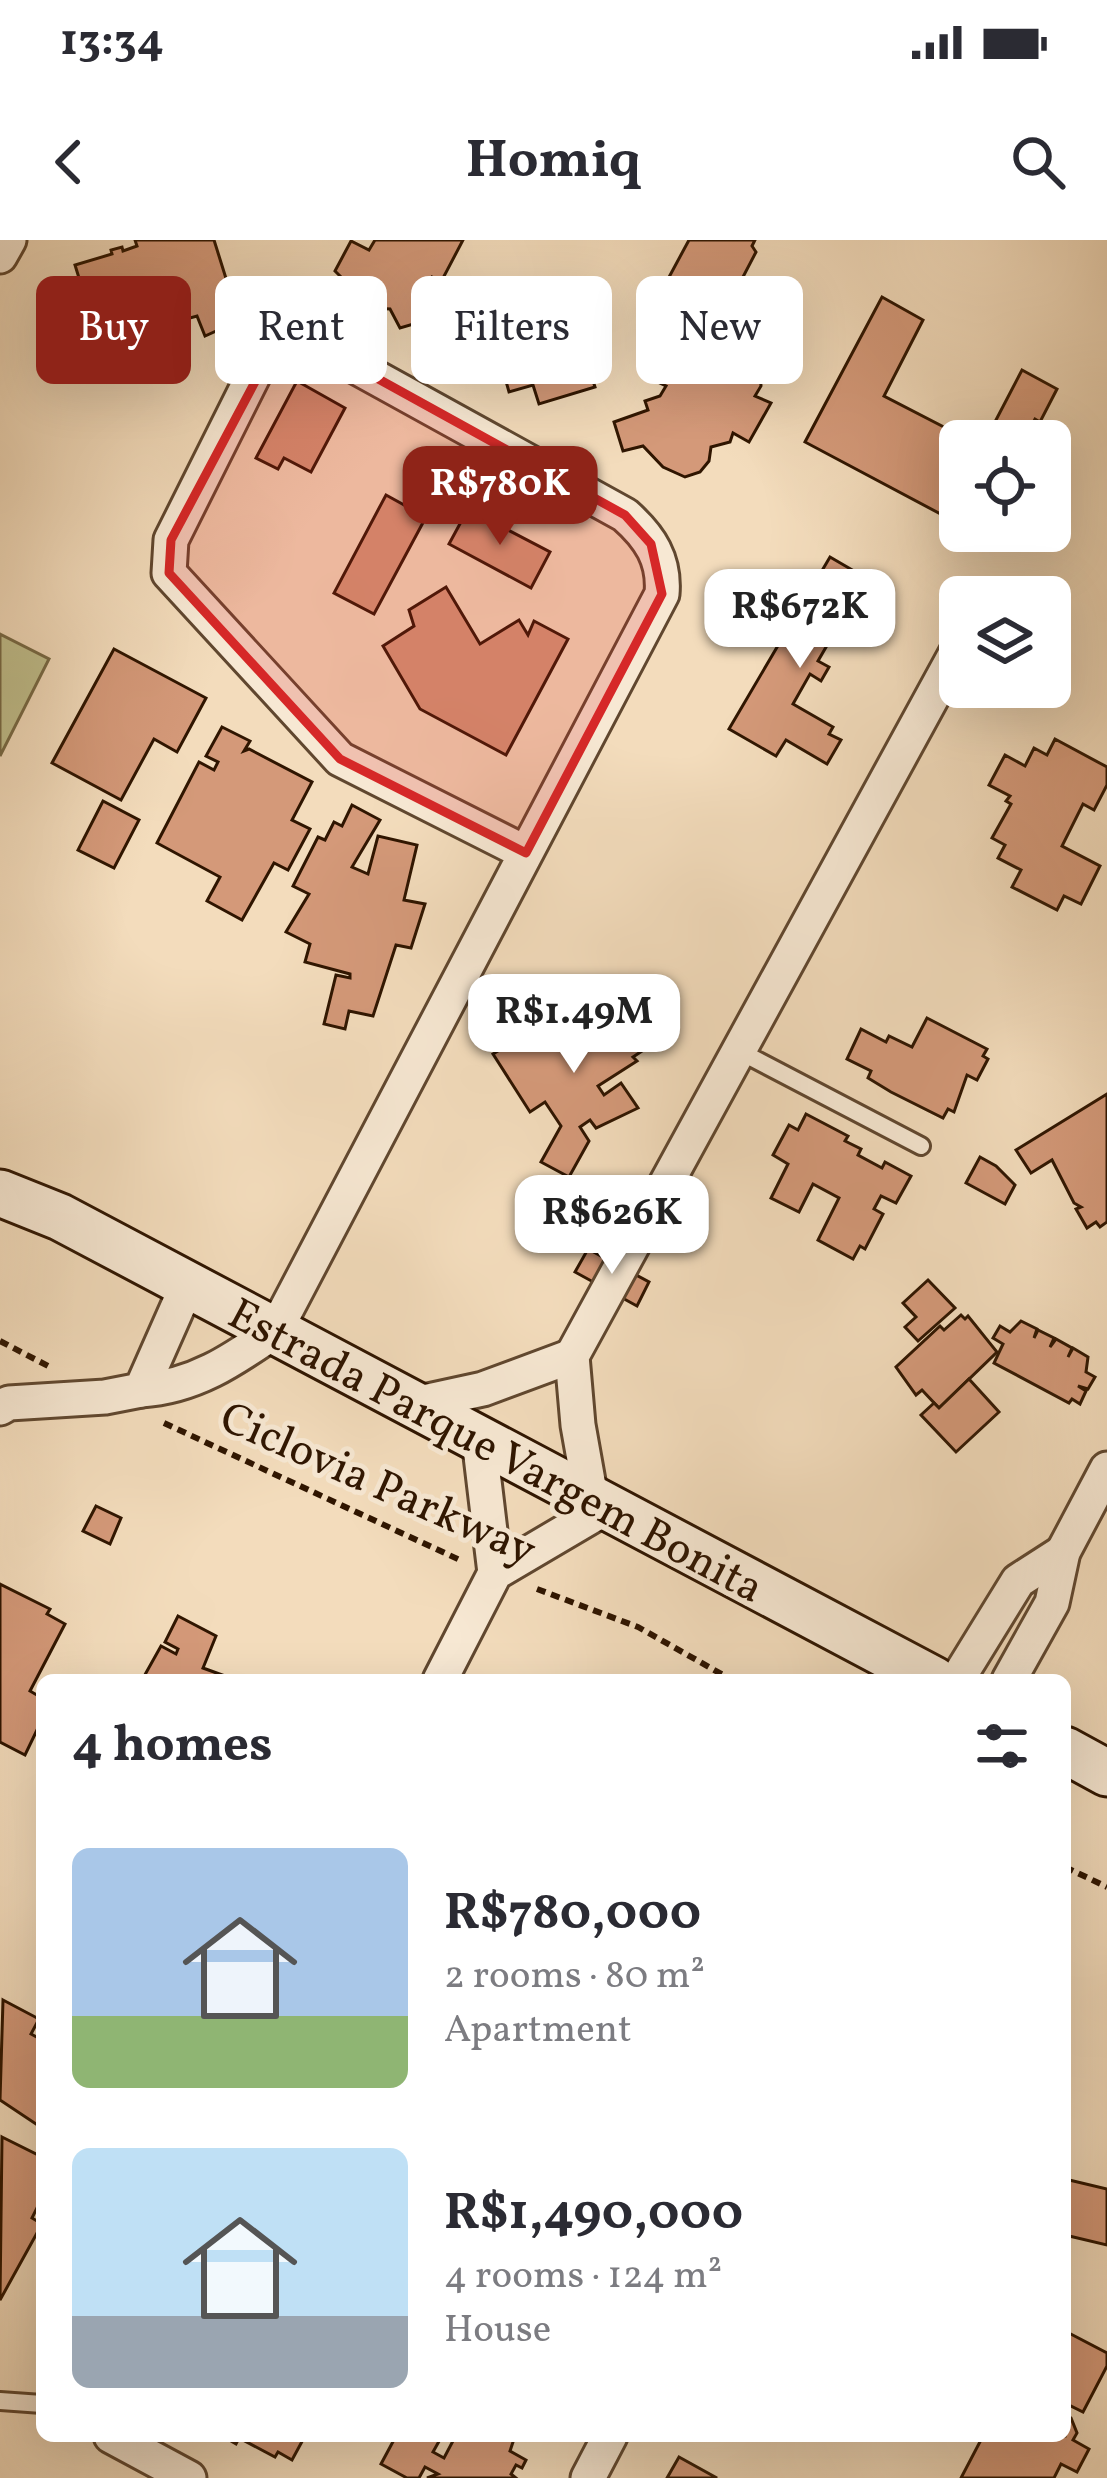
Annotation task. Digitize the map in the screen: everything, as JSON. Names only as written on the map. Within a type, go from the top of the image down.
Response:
[{"type":"main road","name":"Estrada Parque Vargem Bonita","points":[[0,1175],[60,1217],[187,1286],[923,1674]]},
{"type":"main road","name":"Estrada Parque Vargem Bonita","points":[[0,1193],[60,1217]]},
{"type":"main road","points":[[1071,1753],[1107,1773]]},
{"type":"street","points":[[0,256],[9,240]]},
{"type":"street","points":[[0,1408],[9,1403],[105,1396],[188,1382],[226,1365],[275,1330],[526,853],[662,594],[663,575],[651,544],[625,515],[315,344],[298,341],[273,348],[261,359],[171,540],[169,573],[326,748],[526,853]]},
{"type":"street","points":[[443,1674],[495,1573],[599,1503],[578,1425],[572,1356],[939,684]]},
{"type":"street","points":[[142,1390],[187,1286]]},
{"type":"street","points":[[414,1404],[484,1389],[572,1356]]},
{"type":"street","points":[[479,1439],[495,1573]]},
{"type":"street","points":[[1012,1674],[1052,1603],[1063,1552],[1107,1469]]},
{"type":"street","points":[[961,1674],[1018,1581],[1063,1552]]},
{"type":"street","points":[[122,2442],[190,2478]]},
{"type":"street","points":[[588,2478],[607,2442]]},
{"type":"lane","points":[[739,1051],[921,1146]]},
{"type":"lane","points":[[0,2402],[36,2404]]},
{"type":"path","name":"Ciclovia Parkway","points":[[0,1341],[105,1396],[495,1573],[638,1627],[721,1674]]},
{"type":"path","points":[[1071,1870],[1107,1887]]},
{"type":"highlighted area","points":[[315,344],[625,515],[651,544],[662,594],[526,853],[340,759],[169,573],[171,540],[273,348]]},
{"type":"shaded area","points":[[0,634],[49,659],[0,756]]},
{"type":"building","points":[[135,240],[214,240],[225,276],[215,276],[215,331],[205,336],[197,316],[191,318],[191,276],[78,276],[75,265],[112,254],[111,250],[137,246]]},
{"type":"building","points":[[375,240],[463,240],[444,276],[411,276],[411,325],[400,328],[387,309],[387,276],[340,276],[335,271],[351,241],[369,250]]},
{"type":"building","points":[[689,240],[755,240],[756,252],[743,276],[670,276]]},
{"type":"building","points":[[882,297],[923,320],[884,396],[939,424],[939,513],[805,442]]},
{"type":"building","points":[[1022,370],[1057,389],[1041,420],[996,420]]},
{"type":"building","points":[[295,384],[345,408],[311,472],[284,458],[278,469],[256,458]]},
{"type":"building","points":[[507,384],[595,387],[539,404],[533,385],[509,392]]},
{"type":"building","points":[[662,384],[761,384],[755,396],[771,403],[749,442],[733,433],[730,442],[711,447],[709,461],[700,472],[685,477],[663,467],[643,446],[623,451],[614,422],[648,410],[645,401],[660,396],[666,386]]},
{"type":"building","points":[[386,495],[426,517],[374,614],[334,593]]},
{"type":"building","points":[[468,509],[550,552],[531,588],[449,544]]},
{"type":"building","points":[[830,557],[866,578],[818,661],[829,667],[821,681],[810,674],[793,704],[833,727],[829,734],[841,740],[827,764],[786,740],[776,756],[729,729]]},
{"type":"building","points":[[446,587],[480,644],[519,620],[528,635],[534,621],[568,639],[506,755],[420,709],[383,646],[414,626],[409,610]]},
{"type":"building","points":[[114,649],[206,698],[177,752],[154,739],[121,800],[52,763]]},
{"type":"building","points":[[222,727],[250,741],[244,751],[249,749],[312,782],[292,820],[310,829],[288,870],[274,863],[242,920],[207,901],[220,877],[157,843],[199,762],[214,770],[218,762],[206,756]]},
{"type":"building","points":[[1055,739],[1107,767],[1107,785],[1094,810],[1083,804],[1062,846],[1100,866],[1081,904],[1064,896],[1057,910],[1012,887],[1021,870],[998,858],[1005,845],[992,838],[1011,804],[1006,801],[1010,796],[989,785],[1005,755],[1025,766],[1034,748],[1047,755]]},
{"type":"building","points":[[103,801],[139,820],[114,868],[78,850]]},
{"type":"building","points":[[352,805],[380,820],[352,867],[368,874],[378,836],[417,845],[404,900],[425,904],[411,948],[396,945],[373,1016],[349,1011],[345,1029],[324,1024],[336,975],[350,978],[350,974],[305,962],[310,944],[286,932],[309,894],[293,886],[318,837],[325,840],[334,822],[342,826]]},
{"type":"building","points":[[604,999],[617,1021],[627,1014],[648,1047],[633,1057],[637,1061],[598,1086],[604,1095],[621,1083],[638,1108],[596,1128],[590,1120],[580,1127],[589,1141],[569,1177],[541,1162],[561,1126],[545,1102],[530,1112],[493,1054],[509,1044],[506,1038],[527,1025],[538,1041]]},
{"type":"building","points":[[927,1018],[987,1049],[983,1056],[988,1059],[977,1080],[967,1075],[954,1112],[948,1109],[943,1118],[868,1078],[871,1071],[847,1059],[861,1029],[886,1042],[889,1036],[912,1047]]},
{"type":"building","points":[[1107,1094],[1107,1222],[1087,1228],[1076,1209],[1081,1207],[1074,1203],[1052,1160],[1031,1173],[1016,1150]]},
{"type":"building","points":[[806,1114],[848,1136],[845,1141],[861,1149],[858,1155],[911,1176],[896,1203],[881,1196],[874,1209],[883,1214],[865,1249],[860,1246],[853,1259],[818,1240],[839,1198],[813,1184],[799,1212],[771,1198],[788,1164],[773,1155],[789,1125],[798,1130]]},
{"type":"building","points":[[980,1157],[1015,1185],[1005,1204],[966,1183]]},
{"type":"building","points":[[588,1249],[649,1282],[637,1306],[575,1272]]},
{"type":"building","points":[[928,1280],[955,1308],[918,1341],[905,1327],[916,1317],[903,1303]]},
{"type":"building","points":[[961,1315],[968,1316],[997,1352],[939,1408],[922,1390],[916,1395],[896,1367],[940,1326],[944,1330]]},
{"type":"building","points":[[1021,1321],[1037,1329],[1034,1338],[1038,1330],[1054,1338],[1050,1347],[1056,1339],[1072,1348],[1068,1357],[1073,1348],[1088,1357],[1086,1372],[1095,1377],[1088,1389],[1078,1386],[1086,1391],[1080,1404],[1072,1399],[1069,1403],[994,1363],[1003,1344],[993,1338],[1000,1326],[1010,1332]]},
{"type":"building","points":[[969,1379],[999,1412],[956,1452],[921,1415],[934,1403],[939,1408]]},
{"type":"building","points":[[96,1506],[121,1518],[110,1544],[83,1531]]},
{"type":"building","points":[[0,1584],[50,1609],[47,1614],[65,1624],[30,1691],[36,1694],[36,1732],[25,1755],[0,1742]]},
{"type":"building","points":[[178,1616],[216,1636],[203,1668],[220,1674],[145,1674],[161,1646],[176,1654],[178,1649],[165,1642]]},
{"type":"building","points":[[3,2000],[36,2017],[31,2034],[36,2037],[36,2124],[0,2100]]},
{"type":"building","points":[[2,2137],[36,2154],[32,2218],[36,2235],[0,2300]]},
{"type":"building","points":[[1071,2180],[1107,2189],[1107,2245],[1071,2236]]},
{"type":"building","points":[[1071,2334],[1107,2353],[1107,2366],[1083,2412],[1071,2406]]},
{"type":"building","points":[[1071,2418],[1077,2433],[1073,2440],[1089,2449],[1077,2472],[1061,2464],[1054,2478],[961,2478],[980,2442],[1071,2442]]},
{"type":"building","points":[[247,2442],[302,2442],[292,2460],[278,2452],[275,2457]]},
{"type":"building","points":[[393,2442],[439,2442],[433,2452],[444,2458],[452,2442],[513,2442],[510,2451],[526,2460],[511,2474],[516,2478],[427,2478],[438,2474],[425,2467],[419,2478],[407,2478],[381,2464]]},
{"type":"building","points":[[679,2457],[717,2478],[667,2478]]}]
